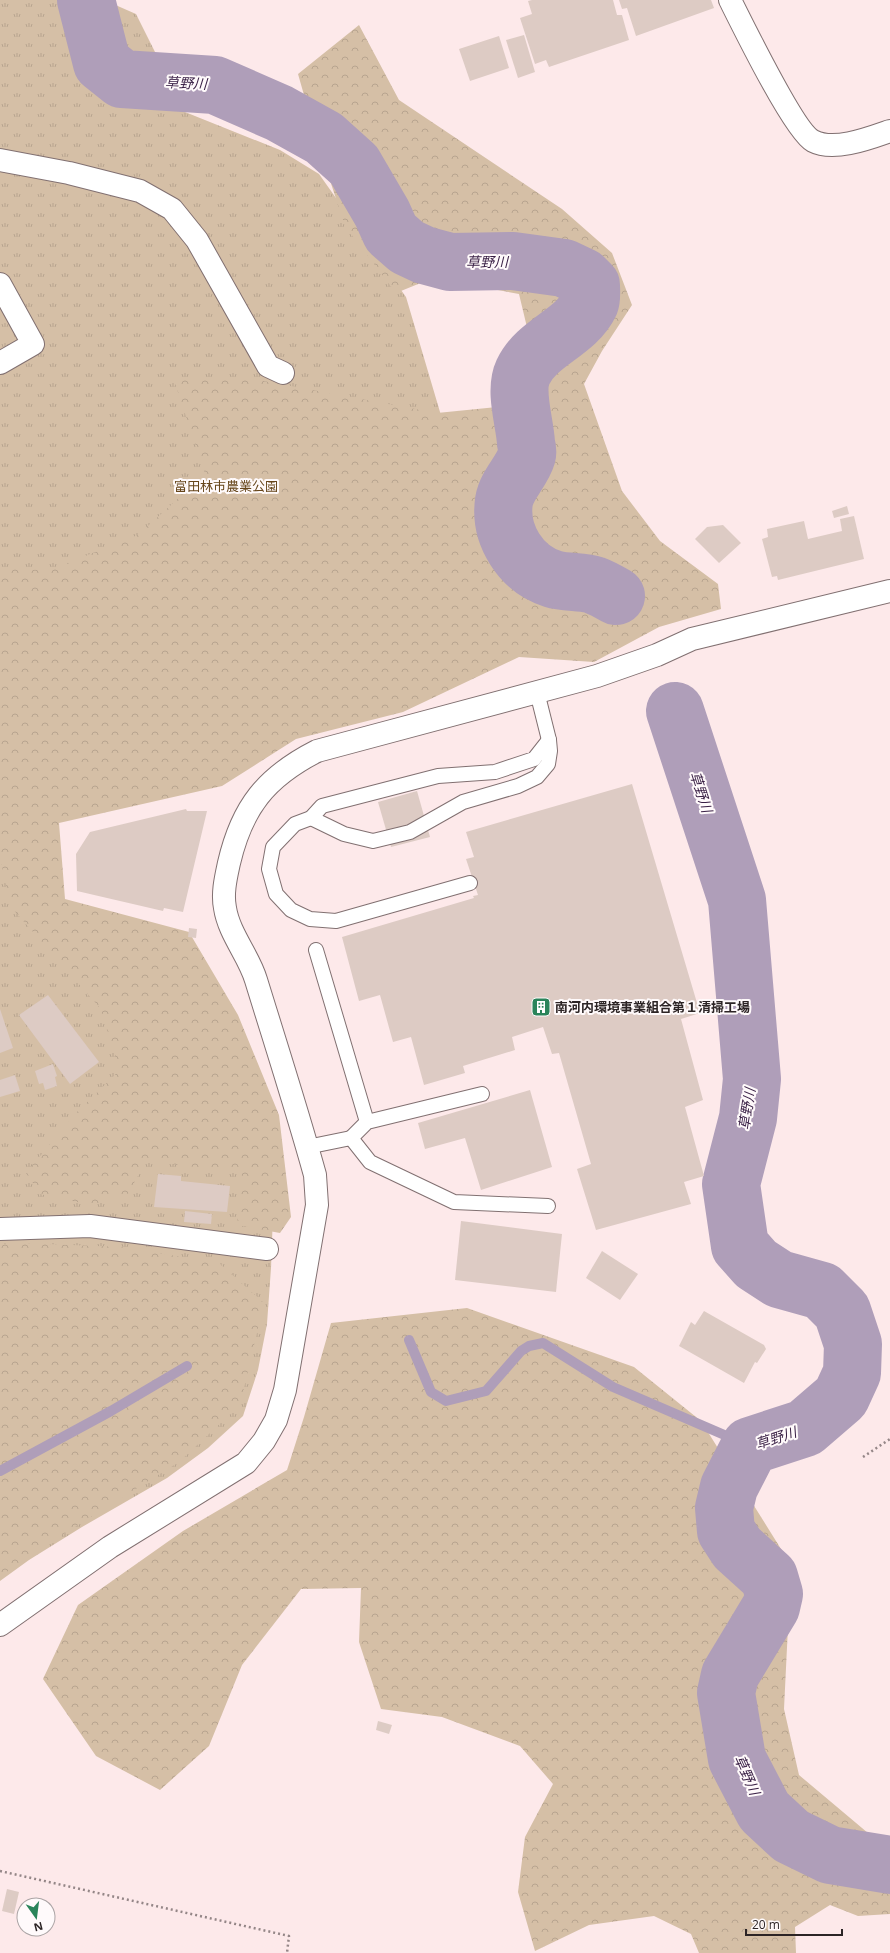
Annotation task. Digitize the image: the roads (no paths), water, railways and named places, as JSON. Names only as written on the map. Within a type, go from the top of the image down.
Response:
[{"type":"street","points":[[730,0],[793,119],[813,141],[837,146],[868,139],[890,131]]},
{"type":"street","points":[[0,160],[68,173],[140,191],[172,209],[197,240],[268,366],[283,373]]},
{"type":"street","points":[[0,363],[33,344],[3,296]]},
{"type":"street","points":[[0,1625],[110,1547],[246,1463],[264,1441],[276,1420],[286,1390],[317,1204],[315,1175],[308,1147],[256,978],[237,943],[225,909],[225,882],[238,829],[249,808],[268,784],[292,763],[317,751],[597,676],[630,665],[692,639],[890,591]]},
{"type":"street","points":[[0,1229],[90,1226],[267,1249]]},
{"type":"lane","points":[[311,818],[344,834],[373,841],[410,832],[463,802],[518,786],[537,777],[548,764],[550,751],[549,740],[537,692]]},
{"type":"lane","points":[[470,883],[336,922],[310,919],[291,910],[276,894],[269,869],[273,847],[295,824],[311,818],[322,806],[438,776],[495,772],[534,759],[549,740]]},
{"type":"lane","points":[[316,950],[367,1122]]},
{"type":"lane","points":[[308,1147],[351,1138],[367,1122],[482,1094]]},
{"type":"lane","points":[[351,1138],[370,1162],[454,1202],[548,1206]]},
{"type":"waterway","name":"草野川","points":[[86,0],[102,63],[122,79],[215,85],[279,113],[324,138],[354,165],[382,213],[391,233],[407,247],[424,255],[450,262],[513,261],[564,268],[583,277],[591,285],[591,301],[584,313],[576,322],[537,353],[523,372],[520,398],[527,454],[522,467],[508,489],[504,501],[503,514],[509,538],[522,559],[531,567],[553,579],[594,585],[616,596]]},
{"type":"waterway","name":"草野川","points":[[675,711],[737,900],[752,1079],[748,1118],[731,1184],[740,1246],[756,1264],[779,1279],[822,1291],[842,1311],[853,1344],[852,1373],[841,1397],[805,1428],[750,1446],[729,1487],[724,1508],[726,1531],[737,1548],[769,1577],[774,1594],[771,1607],[730,1675],[726,1693],[737,1759],[764,1811],[791,1836],[830,1855],[890,1865]]},
{"type":"waterway","points":[[409,1340],[431,1392],[446,1401],[486,1391],[521,1351],[529,1346],[543,1343],[613,1387],[750,1446]]},
{"type":"waterway","points":[[0,1471],[111,1411],[187,1366]]},
{"type":"place","name":"南河内環境事業組合第１清掃工場","points":[[541,1007]]},
{"type":"park label","name":"富田林市農業公園","points":[[226,486]]}]
